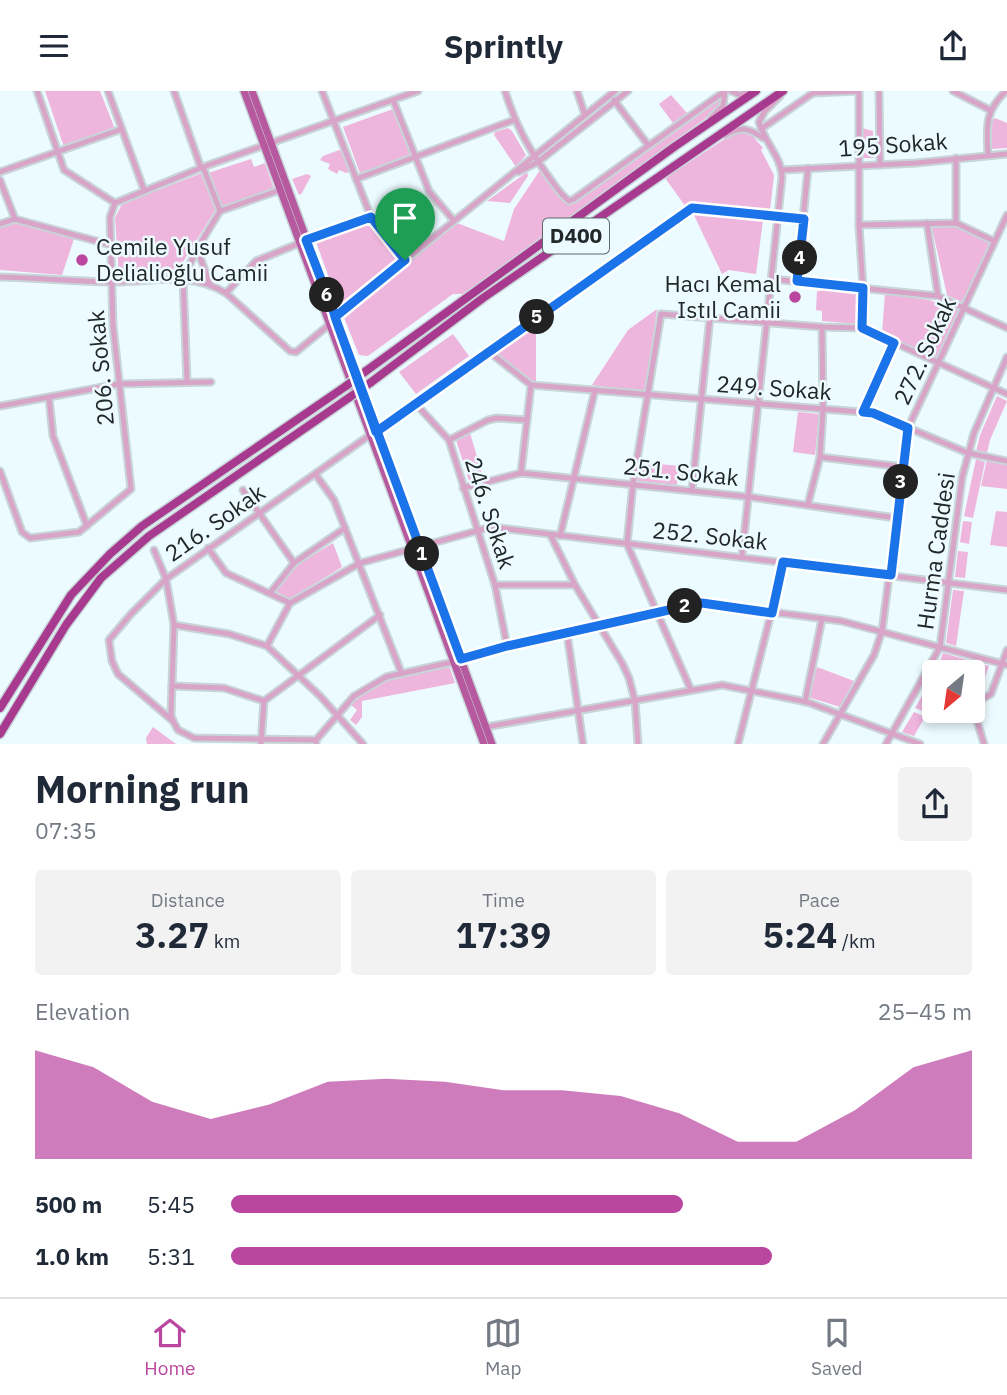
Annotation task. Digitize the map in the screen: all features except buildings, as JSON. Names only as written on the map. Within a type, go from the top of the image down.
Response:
[{"type":"highway","name":"D400","points":[[0,708],[66,602],[83,580],[142,526],[346,386],[756,91]]},
{"type":"highway","name":"D400","points":[[0,734],[81,602],[108,571],[149,537],[370,383],[483,298],[784,91]]},
{"type":"main road","points":[[244,91],[268,145],[333,321],[457,660],[484,744]]},
{"type":"main road","points":[[252,91],[281,190],[303,241]]},
{"type":"main road","points":[[457,660],[492,744]]},
{"type":"street","points":[[37,91],[64,170],[115,203],[202,168],[418,91]]},
{"type":"street","points":[[108,91],[144,190]]},
{"type":"street","points":[[174,91],[220,211]]},
{"type":"street","points":[[322,91],[371,217],[405,260]]},
{"type":"street","points":[[505,91],[514,120],[534,156],[564,197],[572,201],[725,91]]},
{"type":"street","points":[[577,91],[585,115]]},
{"type":"street","points":[[516,173],[538,162],[628,91]]},
{"type":"street","points":[[705,126],[723,106],[725,91]]},
{"type":"street","points":[[731,91],[740,95],[750,91]]},
{"type":"street","points":[[743,556],[782,170],[763,138],[759,122],[784,91]]},
{"type":"street","points":[[761,129],[813,93],[859,91],[862,328]]},
{"type":"street","points":[[879,91],[880,165]]},
{"type":"street","points":[[953,91],[990,110]]},
{"type":"street","points":[[988,155],[987,124],[990,110],[1006,91]]},
{"type":"street","points":[[0,277],[112,282],[183,279],[210,284],[226,293],[290,351],[296,352],[612,93],[648,145]]},
{"type":"street","points":[[393,100],[429,191],[454,221]]},
{"type":"street","points":[[356,179],[514,120]]},
{"type":"street","points":[[709,141],[741,128],[752,130],[763,138]]},
{"type":"street","points":[[0,172],[122,129]]},
{"type":"street","name":"195 Sokak","points":[[782,170],[1007,154]]},
{"type":"street","points":[[956,158],[956,223]]},
{"type":"street","points":[[797,281],[808,168]]},
{"type":"street","points":[[0,180],[15,219]]},
{"type":"street","points":[[187,381],[183,279],[197,249],[220,211],[281,190]]},
{"type":"street","name":"206. Sokak","points":[[86,526],[131,489],[113,325],[110,217],[115,203]]},
{"type":"street","name":"216. Sokak","points":[[173,721],[118,674],[112,661],[109,640],[166,579],[692,208],[804,219]]},
{"type":"street","name":"272. Sokak","points":[[823,744],[874,655],[882,631],[908,428],[1007,215]]},
{"type":"street","points":[[226,293],[256,261],[371,217]]},
{"type":"street","points":[[0,224],[15,219],[111,245]]},
{"type":"street","points":[[927,223],[938,296]]},
{"type":"street","points":[[859,225],[956,223],[994,241]]},
{"type":"street","points":[[197,249],[210,284]]},
{"type":"street","points":[[772,279],[938,296],[1007,328]]},
{"type":"street","points":[[691,690],[628,544],[633,484],[661,314],[862,328],[1007,394]]},
{"type":"street","points":[[692,490],[710,317]]},
{"type":"street","points":[[808,506],[820,457],[823,409],[822,327]]},
{"type":"street","points":[[863,412],[894,343]]},
{"type":"street","points":[[488,351],[531,385],[520,473]]},
{"type":"street","name":"Hurma Caddesi","points":[[886,744],[940,647],[962,478],[974,433],[1007,356]]},
{"type":"street","points":[[0,406],[120,384],[211,382]]},
{"type":"street","name":"249. Sokak","points":[[531,385],[873,413],[968,453],[1007,461]]},
{"type":"street","points":[[560,536],[595,390]]},
{"type":"street","points":[[0,471],[22,532],[30,537],[79,532],[86,526],[53,436],[49,398]]},
{"type":"street","name":"246. Sokak","points":[[415,403],[449,440],[495,585],[507,646]]},
{"type":"street","points":[[449,440],[488,420],[527,420]]},
{"type":"street","points":[[820,457],[903,467]]},
{"type":"street","name":"251. Sokak","points":[[463,488],[520,473],[692,490],[896,518]]},
{"type":"street","points":[[316,474],[334,500],[401,672]]},
{"type":"street","points":[[243,490],[294,563]]},
{"type":"street","name":"252. Sokak","points":[[290,603],[360,563],[491,527],[1007,590]]},
{"type":"street","points":[[270,593],[294,563],[345,528]]},
{"type":"street","points":[[551,536],[575,585],[622,663],[635,701],[638,744]]},
{"type":"street","points":[[208,548],[226,573],[290,603],[267,646]]},
{"type":"street","points":[[154,550],[166,579],[174,625],[171,715],[178,730],[194,738],[316,742],[354,696],[386,677],[507,646],[702,603],[841,621],[1005,665]]},
{"type":"street","points":[[738,744],[783,562]]},
{"type":"street","points":[[495,585],[575,585]]},
{"type":"street","points":[[261,741],[264,701],[380,615]]},
{"type":"street","points":[[805,702],[822,619]]},
{"type":"street","points":[[174,625],[229,634],[267,646],[299,675],[363,744]]},
{"type":"street","points":[[567,633],[583,744]]},
{"type":"street","points":[[985,698],[992,694],[1005,665],[1007,650]]},
{"type":"street","points":[[486,727],[722,685],[805,702],[920,744]]},
{"type":"street","points":[[172,687],[224,688],[264,701]]},
{"type":"street","points":[[978,723],[984,744]]},
{"type":"shaded area","points":[[45,91],[100,91],[115,129],[64,147]]},
{"type":"shaded area","points":[[671,95],[687,113],[673,123],[659,104]]},
{"type":"shaded area","points":[[721,96],[721,104],[713,113],[463,294],[453,294],[368,356],[359,355],[343,315],[457,223],[504,241],[514,209],[540,170],[564,201],[572,203]]},
{"type":"shaded area","points":[[610,97],[613,101],[538,160],[536,156]]},
{"type":"shaded area","points":[[393,109],[412,156],[360,173],[343,127]]},
{"type":"shaded area","points":[[995,118],[1007,123],[1007,148],[992,149],[989,137],[990,122]]},
{"type":"shaded area","points":[[508,128],[526,155],[516,167],[494,135],[495,132]]},
{"type":"shaded area","points":[[862,128],[873,131],[874,158],[863,158]]},
{"type":"shaded area","points":[[737,131],[750,133],[763,148],[761,150],[774,175],[770,211],[691,204],[686,207],[665,178]]},
{"type":"shaded area","points":[[342,151],[350,172],[339,170],[337,174],[328,169],[330,164],[320,160],[323,156]]},
{"type":"shaded area","points":[[251,159],[254,167],[265,163],[274,189],[222,207],[208,173]]},
{"type":"shaded area","points":[[527,172],[528,176],[510,203],[487,201]]},
{"type":"shaded area","points":[[202,173],[216,209],[176,273],[119,278],[115,218],[122,204]]},
{"type":"shaded area","points":[[307,174],[311,176],[299,195],[292,179]]},
{"type":"shaded area","points":[[693,213],[763,220],[756,274],[729,270],[722,274]]},
{"type":"shaded area","points":[[17,222],[74,239],[62,275],[0,270],[0,228]]},
{"type":"shaded area","points":[[370,223],[399,258],[398,263],[341,311],[315,239]]},
{"type":"shaded area","points":[[960,227],[991,243],[962,302],[947,295],[932,228]]},
{"type":"shaded area","points":[[822,287],[861,290],[858,324],[822,321],[822,311],[816,310],[817,291],[821,291]]},
{"type":"shaded area","points":[[885,293],[929,300],[959,310],[937,358],[882,334]]},
{"type":"shaded area","points":[[657,309],[645,392],[592,385],[628,330]]},
{"type":"shaded area","points":[[536,323],[536,382],[528,379],[497,354]]},
{"type":"shaded area","points":[[453,334],[469,356],[416,394],[399,372]]},
{"type":"shaded area","points":[[997,396],[1007,401],[987,453],[976,452],[980,435]]},
{"type":"shaded area","points":[[798,412],[819,414],[815,455],[793,452]]},
{"type":"shaded area","points":[[470,433],[483,477],[469,481],[456,440]]},
{"type":"shaded area","points":[[976,459],[985,462],[973,518],[964,516]]},
{"type":"shaded area","points":[[987,459],[1007,463],[1007,489],[981,486]]},
{"type":"shaded area","points":[[640,462],[689,467],[688,477],[678,476],[677,485],[638,481]]},
{"type":"shaded area","points":[[996,511],[1007,512],[1007,547],[990,545]]},
{"type":"shaded area","points":[[963,521],[972,522],[969,544],[960,542]]},
{"type":"shaded area","points":[[333,543],[342,567],[290,599],[275,591],[295,566]]},
{"type":"shaded area","points":[[958,551],[968,552],[965,578],[955,577]]},
{"type":"shaded area","points":[[953,590],[964,591],[956,646],[946,643]]},
{"type":"shaded area","points":[[943,653],[968,660],[940,660]]},
{"type":"shaded area","points":[[449,666],[455,683],[362,701],[362,717],[356,725],[350,720],[357,710],[351,705],[372,688],[396,677]]},
{"type":"shaded area","points":[[817,667],[854,681],[840,707],[808,697]]},
{"type":"shaded area","points":[[922,696],[922,711],[915,708]]},
{"type":"shaded area","points":[[914,712],[922,716],[922,722],[914,736],[902,732]]},
{"type":"shaded area","points":[[153,727],[176,744],[147,744],[146,738]]},
{"type":"place","name":"Cemile Yusuf Delialioğlu Camii","points":[[82,260]]},
{"type":"place","name":"Hacı Kemal Istıl Camii","points":[[795,297]]},
{"type":"route","points":[[405,260],[335,317],[374,426],[420,547],[461,659],[507,646],[702,603],[772,613],[783,562],[891,575],[908,428],[873,413],[863,412],[894,343],[862,328],[863,288],[797,281],[804,219],[692,208],[415,403],[376,432],[306,240],[371,217],[405,260]]}]
